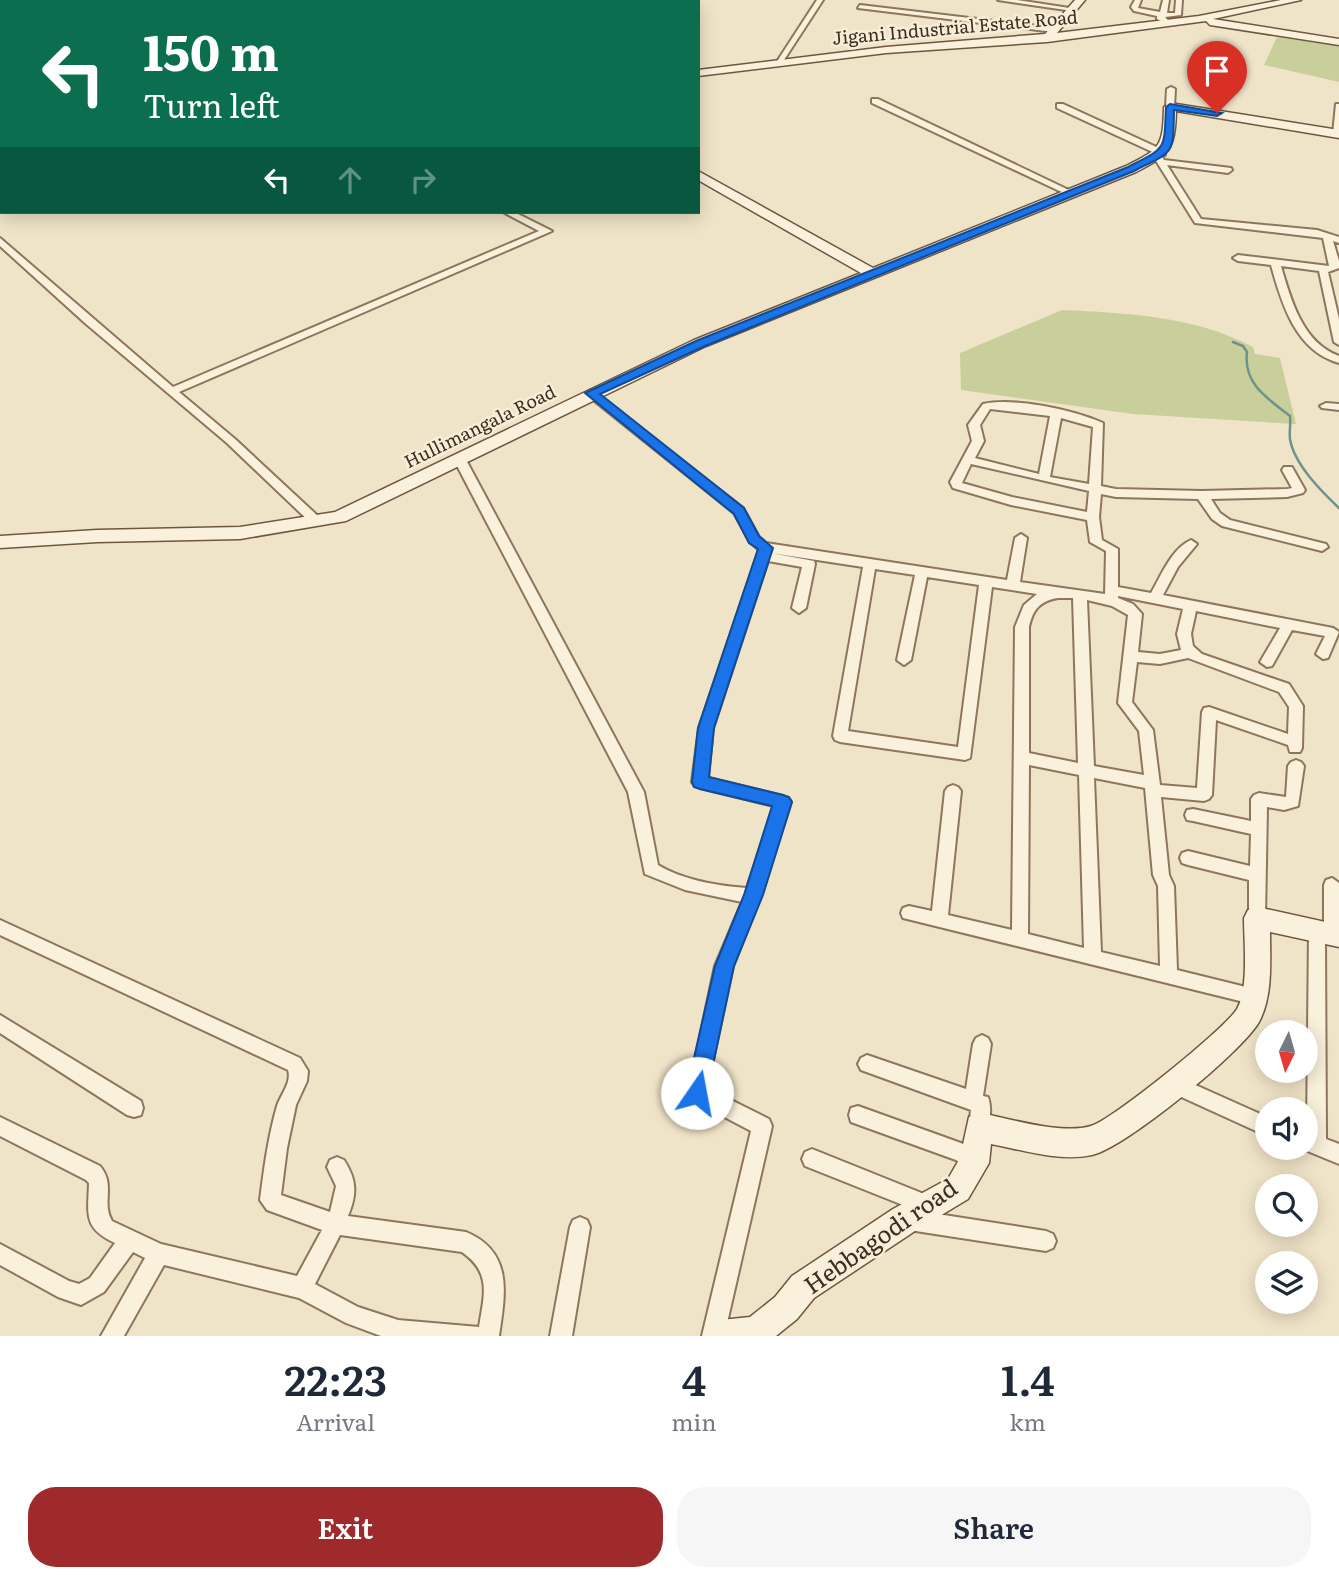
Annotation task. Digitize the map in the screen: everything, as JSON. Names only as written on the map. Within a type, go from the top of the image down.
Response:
[{"type":"street","points":[[779,61],[820,0]]},
{"type":"street","points":[[1001,0],[1077,4]]},
{"type":"street","points":[[1138,0],[1134,7],[1136,10],[1166,19],[1178,15],[1179,0]]},
{"type":"street","points":[[1166,0],[1166,19]]},
{"type":"street","name":"Jigani Industrial Estate Road","points":[[700,73],[779,61],[1051,34],[1105,34],[1201,20],[1301,1]]},
{"type":"street","points":[[860,7],[1051,34],[1077,4]]},
{"type":"street","name":"Jigani Industrial Estate Road","points":[[1088,34],[1166,19],[1201,20]]},
{"type":"street","points":[[1201,20],[1339,42]]},
{"type":"street","points":[[1160,157],[1169,145],[1171,89]]},
{"type":"street","points":[[875,101],[1071,193]]},
{"type":"street","points":[[1060,106],[1160,157],[1228,170]]},
{"type":"street","points":[[1170,107],[1338,134],[1339,106]]},
{"type":"street","points":[[1160,157],[1198,221],[1317,233],[1339,240]]},
{"type":"street","name":"Hullimangala Road","points":[[0,542],[97,536],[240,533],[339,517],[591,393],[700,343],[1160,157]]},
{"type":"street","points":[[700,176],[872,273]]},
{"type":"street","points":[[172,391],[547,231],[511,214]]},
{"type":"street","points":[[1238,258],[1323,270],[1336,266],[1327,238]]},
{"type":"street","points":[[0,241],[89,321],[231,441],[316,521]]},
{"type":"street","points":[[1275,263],[1285,299],[1300,330],[1327,356],[1339,360]]},
{"type":"street","points":[[1323,270],[1339,342]]},
{"type":"street","points":[[591,393],[739,511],[764,552],[809,564],[799,608]]},
{"type":"street","points":[[1093,517],[962,488],[956,482],[978,439],[974,425],[987,406],[999,404],[1088,419],[1099,425],[1093,517],[1096,542],[1112,549],[1111,594]]},
{"type":"street","points":[[1326,406],[1339,407]]},
{"type":"street","points":[[1044,479],[1056,414]]},
{"type":"street","points":[[459,458],[635,792],[642,809],[651,869],[662,876],[735,895],[753,895]]},
{"type":"street","points":[[968,460],[1095,490],[1138,494],[1287,494],[1299,491],[1288,470]]},
{"type":"street","points":[[1202,495],[1216,516],[1226,523],[1322,547]]},
{"type":"street","points":[[1013,585],[1021,538]]},
{"type":"street","points":[[1154,599],[1170,570],[1191,544]]},
{"type":"street","points":[[764,552],[922,570],[1080,596],[1111,594],[1191,605],[1333,632],[1323,654]]},
{"type":"street","points":[[713,1336],[762,1126],[697,1093],[724,966],[753,895],[783,802],[700,782],[706,728],[764,552]]},
{"type":"street","points":[[870,563],[840,736],[965,754],[986,580]]},
{"type":"street","points":[[904,660],[922,570]]},
{"type":"street","points":[[1020,940],[1023,617],[1038,598],[1059,593]]},
{"type":"street","points":[[1111,594],[1130,607],[1135,614],[1125,703],[1126,708],[1144,726],[1161,875],[1166,886],[1169,976]]},
{"type":"street","points":[[1080,596],[1093,958]]},
{"type":"street","points":[[1191,605],[1183,642],[1191,653]]},
{"type":"street","points":[[1267,662],[1289,624]]},
{"type":"street","points":[[1023,758],[1152,786],[1204,794],[1209,712],[1295,746],[1296,706],[1284,688],[1191,653],[1160,659],[1131,656]]},
{"type":"street","points":[[867,1064],[976,1114],[1063,1141],[1097,1140],[1206,1058],[1249,1017],[1256,975],[1259,799],[1284,804],[1293,802],[1296,766]]},
{"type":"street","points":[[939,920],[953,791]]},
{"type":"street","points":[[1193,815],[1258,829]]},
{"type":"street","points":[[1188,858],[1258,875]]},
{"type":"street","points":[[1315,1097],[1332,885]]},
{"type":"street","points":[[909,913],[1252,996]]},
{"type":"street","points":[[1257,918],[1329,934]]},
{"type":"street","points":[[0,926],[294,1064],[299,1072],[298,1081],[287,1104],[277,1148],[271,1199],[274,1203],[334,1224],[466,1242],[483,1252],[496,1279],[488,1336]]},
{"type":"street","points":[[0,1023],[134,1108]]},
{"type":"street","points":[[976,1114],[982,1044]]},
{"type":"street","points":[[1173,1084],[1255,1122]]},
{"type":"street","name":"Hebbagodi road","points":[[721,1336],[756,1332],[786,1308],[803,1287],[916,1213],[958,1189],[974,1163],[976,1114]]},
{"type":"street","points":[[858,1115],[962,1153],[974,1163]]},
{"type":"street","points":[[0,1126],[93,1173],[99,1180],[98,1216],[104,1228],[129,1241],[159,1254],[302,1288],[353,1317],[398,1331],[474,1336]]},
{"type":"street","points":[[1318,1146],[1339,1154]]},
{"type":"street","points":[[812,1159],[916,1213],[1046,1241]]},
{"type":"street","points":[[302,1288],[345,1197],[346,1184],[337,1167]]},
{"type":"street","points":[[561,1336],[580,1227]]},
{"type":"street","points":[[0,1254],[65,1290],[81,1295],[97,1284],[129,1241]]},
{"type":"street","points":[[112,1336],[159,1254]]},
{"type":"green space","points":[[1277,37],[1339,46],[1339,82],[1264,65]]},
{"type":"green space","points":[[1062,310],[1135,315],[1184,322],[1231,337],[1253,347],[1255,354],[1280,358],[1296,424],[1133,414],[961,390],[960,353]]},
{"type":"waterway","points":[[1233,342],[1243,346],[1247,352],[1249,373],[1258,389],[1290,416],[1290,439],[1297,458],[1339,508]]},
{"type":"route","points":[[697,1093],[724,966],[740,933],[783,802],[700,782],[706,728],[766,548],[754,539],[739,511],[591,393],[700,343],[1131,169],[1162,153],[1169,145],[1170,107],[1217,113]]}]
